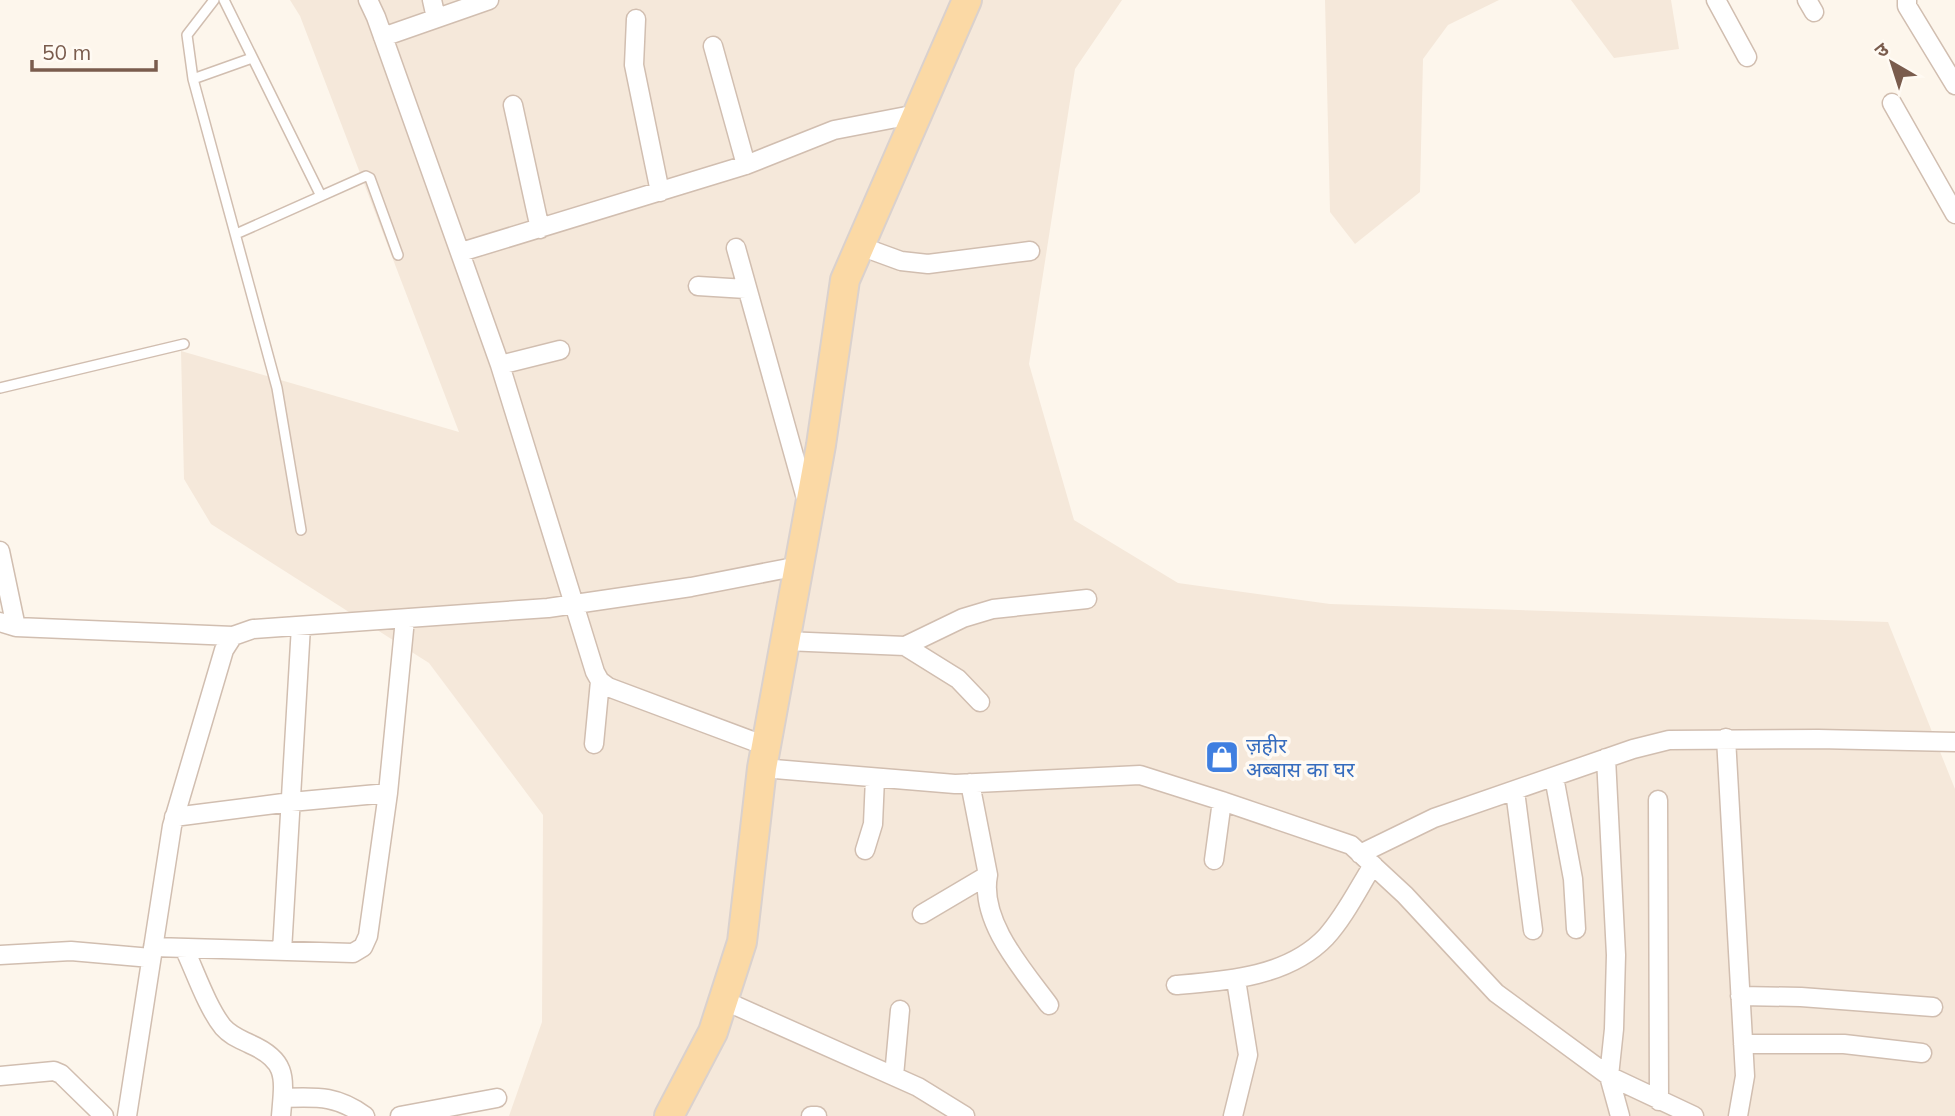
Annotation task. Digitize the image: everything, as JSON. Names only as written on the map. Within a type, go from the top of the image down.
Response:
[{"type":"main road","points":[[668,1116],[713,1031],[741,942],[764,757],[809,508],[845,280],[967,0]]},
{"type":"street","points":[[368,0],[500,365],[573,605],[600,681],[594,744]]},
{"type":"street","points":[[432,0],[436,18]]},
{"type":"street","points":[[383,37],[489,0]]},
{"type":"street","points":[[1716,0],[1747,57]]},
{"type":"street","points":[[1907,0],[1955,85]]},
{"type":"street","points":[[636,19],[634,65],[660,192]]},
{"type":"street","points":[[713,46],[746,164]]},
{"type":"street","points":[[1892,103],[1950,191],[1955,214]]},
{"type":"street","points":[[513,105],[540,229]]},
{"type":"street","points":[[461,252],[746,164],[834,130],[917,114]]},
{"type":"street","points":[[860,246],[913,264],[1030,251]]},
{"type":"street","points":[[736,248],[809,508]]},
{"type":"street","points":[[698,286],[746,289]]},
{"type":"street","points":[[500,365],[560,350]]},
{"type":"street","points":[[0,551],[8,624],[233,636],[253,629],[573,605],[691,587],[799,566]]},
{"type":"street","points":[[785,642],[905,646],[963,618],[993,609],[1087,599]]},
{"type":"street","points":[[0,955],[71,951],[152,952],[184,948],[353,953],[363,947],[368,936],[388,793],[405,619]]},
{"type":"street","points":[[282,951],[301,626]]},
{"type":"street","points":[[127,1116],[174,817],[224,650],[233,636]]},
{"type":"street","points":[[905,646],[958,679],[980,702]]},
{"type":"street","points":[[600,681],[764,757],[875,778],[955,784],[1140,775],[1351,845],[1405,895],[1496,993],[1609,1076],[1694,1116]]},
{"type":"street","points":[[1726,738],[1743,1044],[1744,1087],[1738,1116]]},
{"type":"street","points":[[1176,985],[1236,980],[1308,952],[1325,938],[1343,915],[1366,859],[1434,818],[1606,758],[1669,740],[1726,738],[1955,742]]},
{"type":"street","points":[[1606,758],[1616,955],[1614,1029],[1609,1076],[1620,1116]]},
{"type":"street","points":[[1554,777],[1573,879],[1576,929]]},
{"type":"street","points":[[865,850],[873,824],[875,778]]},
{"type":"street","points":[[970,783],[988,875],[986,887],[989,911],[1015,959],[1049,1005]]},
{"type":"street","points":[[1515,791],[1533,930]]},
{"type":"street","points":[[174,817],[388,793]]},
{"type":"street","points":[[1658,800],[1659,1101]]},
{"type":"street","points":[[1214,860],[1223,801]]},
{"type":"street","points":[[922,914],[988,875]]},
{"type":"street","points":[[184,948],[220,1023],[230,1035],[265,1050],[276,1061],[283,1074],[282,1107],[322,1097],[337,1100],[365,1116]]},
{"type":"street","points":[[1233,1116],[1248,1055],[1236,980]]},
{"type":"street","points":[[1740,996],[1801,997],[1933,1007]]},
{"type":"street","points":[[723,1000],[934,1095],[965,1116]]},
{"type":"street","points":[[894,1076],[900,1010]]},
{"type":"street","points":[[1743,1044],[1843,1044],[1922,1053]]},
{"type":"street","points":[[0,1076],[54,1071],[61,1074],[104,1116]]},
{"type":"street","points":[[400,1116],[497,1098]]},
{"type":"street","points":[[811,1116],[817,1116]]},
{"type":"lane","points":[[214,0],[187,35],[192,79],[277,388],[301,530]]},
{"type":"lane","points":[[224,0],[320,194]]},
{"type":"lane","points":[[192,79],[252,58]]},
{"type":"lane","points":[[236,234],[320,194],[368,177],[398,254]]},
{"type":"lane","points":[[0,388],[184,344]]},
{"type":"shaded area","points":[[290,0],[1122,0],[1075,69],[1029,364],[1074,520],[1178,583],[1330,604],[1888,622],[1955,789],[1955,1116],[509,1116],[542,1022],[543,815],[429,663],[211,524],[184,479],[181,351],[459,432],[300,16]]},
{"type":"shaded area","points":[[1325,0],[1499,0],[1448,25],[1423,59],[1420,192],[1355,244],[1330,212]]},
{"type":"shaded area","points":[[1571,0],[1671,0],[1679,49],[1614,58]]},
{"type":"place","name":"ज़हीर अब्बास का घर","points":[[1222,757]]}]
